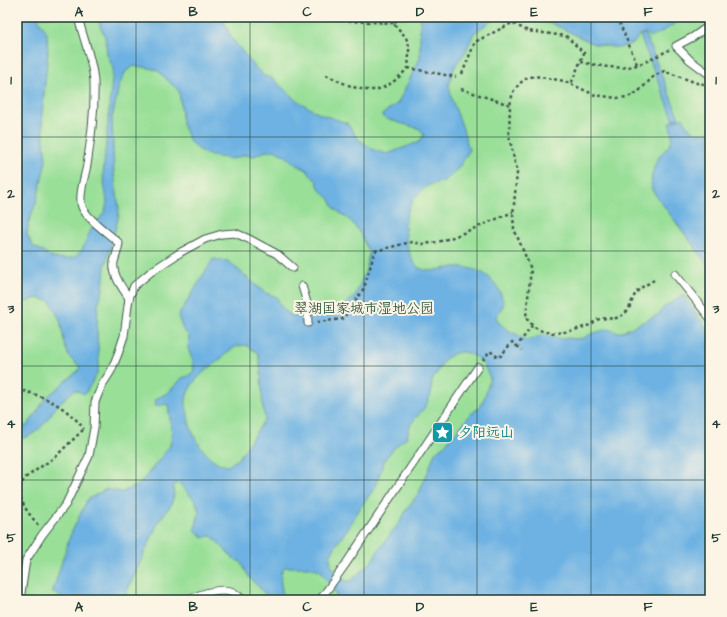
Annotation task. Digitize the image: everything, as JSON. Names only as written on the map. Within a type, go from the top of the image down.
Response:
[{"type":"lane","points":[[78,17],[94,81],[94,110],[81,200],[82,206],[92,219],[119,243],[118,252],[114,263],[115,274],[129,298]]},
{"type":"lane","points":[[710,25],[693,37],[676,46],[690,60],[710,75]]},
{"type":"lane","points":[[20,600],[26,560],[66,504],[89,456],[94,428],[95,402],[102,385],[111,372],[118,354],[124,336],[129,298],[134,286],[152,271],[205,239],[222,234],[235,233],[249,239],[277,254],[293,268]]},
{"type":"lane","points":[[676,274],[710,318]]},
{"type":"lane","points":[[302,286],[307,303],[308,323]]},
{"type":"lane","points":[[320,600],[478,367]]},
{"type":"lane","points":[[186,600],[198,595],[222,590],[232,591],[243,600]]},
{"type":"path","points":[[344,17],[348,21],[393,23],[401,17]]},
{"type":"path","points":[[617,17],[637,64]]},
{"type":"path","points":[[326,75],[352,87],[372,90],[385,87],[399,77],[408,68],[410,50],[408,39],[393,23]]},
{"type":"path","points":[[462,74],[475,42],[512,23],[528,31],[566,36],[584,53],[571,84]]},
{"type":"path","points":[[581,62],[621,68],[630,67],[676,46]]},
{"type":"path","points":[[408,68],[456,77]]},
{"type":"path","points":[[654,280],[636,293],[629,309],[625,314],[620,316],[608,319],[598,319],[586,327],[556,334],[542,331],[532,326],[526,317],[531,269],[514,229],[513,212],[517,173],[509,135],[510,105],[513,92],[527,78],[535,76],[564,81],[595,94],[617,98],[634,95],[654,76],[664,71],[697,83],[706,84]]},
{"type":"path","points":[[461,89],[510,105]]},
{"type":"path","points":[[308,323],[343,319],[364,288],[375,251],[410,242],[423,244],[438,242],[513,212]]},
{"type":"path","points":[[517,346],[532,326]]},
{"type":"path","points":[[478,367],[490,351],[499,358],[512,342],[522,350]]},
{"type":"path","points":[[17,390],[42,398],[61,407],[77,420],[92,440]]},
{"type":"path","points":[[44,533],[22,503],[20,492],[22,482],[25,478],[55,457],[84,429]]},
{"type":"green space","name":"翠湖国家城市湿地公园","points":[[17,17],[710,17],[710,600],[17,600]]},
{"type":"water","points":[[17,17],[37,17],[47,33],[48,52],[42,116],[46,161],[37,200],[29,221],[27,235],[33,246],[53,258],[65,259],[75,257],[82,250],[91,229],[105,212],[107,202],[103,175],[113,68],[107,54],[105,36],[96,17],[222,17],[232,39],[264,76],[272,78],[296,100],[320,114],[347,123],[358,139],[374,150],[387,154],[419,142],[424,135],[420,129],[387,119],[382,116],[398,103],[420,58],[420,17],[497,17],[474,33],[466,51],[455,66],[449,85],[452,100],[469,150],[462,163],[453,174],[443,181],[426,187],[412,202],[405,221],[406,239],[410,254],[415,264],[423,270],[455,267],[473,269],[487,276],[498,288],[504,304],[496,317],[498,321],[505,328],[526,340],[543,335],[562,339],[584,338],[591,334],[608,329],[616,332],[622,332],[659,314],[663,308],[683,295],[710,332],[710,600],[336,600],[336,593],[320,570],[310,567],[285,567],[281,573],[281,581],[283,597],[287,600],[271,600],[249,577],[241,562],[234,559],[212,536],[204,538],[195,530],[199,512],[196,502],[178,482],[173,487],[174,495],[171,505],[159,521],[123,600],[63,600],[53,592],[70,536],[87,500],[106,489],[122,492],[139,485],[170,446],[172,434],[168,404],[155,406],[156,399],[169,392],[182,378],[188,376],[194,371],[193,361],[188,349],[189,336],[183,330],[178,316],[213,259],[228,261],[265,293],[277,297],[280,305],[285,311],[291,315],[299,317],[326,315],[347,303],[355,296],[366,270],[369,253],[360,233],[352,222],[335,209],[329,198],[320,190],[316,180],[307,170],[274,150],[263,152],[254,156],[244,155],[233,159],[211,156],[202,152],[190,142],[182,124],[179,91],[157,70],[134,66],[126,71],[119,85],[112,119],[114,174],[119,208],[118,219],[105,267],[103,289],[98,305],[97,332],[99,364],[97,374],[85,394],[75,390],[57,406],[39,429],[26,437],[17,440],[17,430],[28,425],[46,398],[79,370],[80,367],[69,357],[65,346],[60,320],[50,301],[37,298],[26,302],[17,297]],"holes":[[[246,345],[258,353],[265,419],[239,458],[228,466],[221,464],[208,456],[198,443],[191,429],[186,400],[192,385],[204,372],[233,348]],[[455,353],[468,353],[477,358],[485,368],[490,378],[480,407],[472,413],[443,447],[435,452],[419,493],[371,562],[351,581],[342,579],[331,565],[330,557],[336,545],[374,489],[385,459],[395,447],[407,437],[410,425],[425,407],[431,395],[432,381],[445,359]]]},
{"type":"water","points":[[517,17],[682,17],[660,33],[651,37],[645,33],[639,35],[634,43],[619,48],[594,44],[553,24]]},
{"type":"water","points":[[645,34],[679,118],[674,120],[640,36]]},
{"type":"water","points":[[683,117],[687,126],[696,133],[710,132],[710,268],[652,190],[651,186],[652,173],[655,165],[662,153],[670,144],[672,138],[669,123]]},
{"type":"place","name":"夕阳远山","points":[[443,432]]}]
